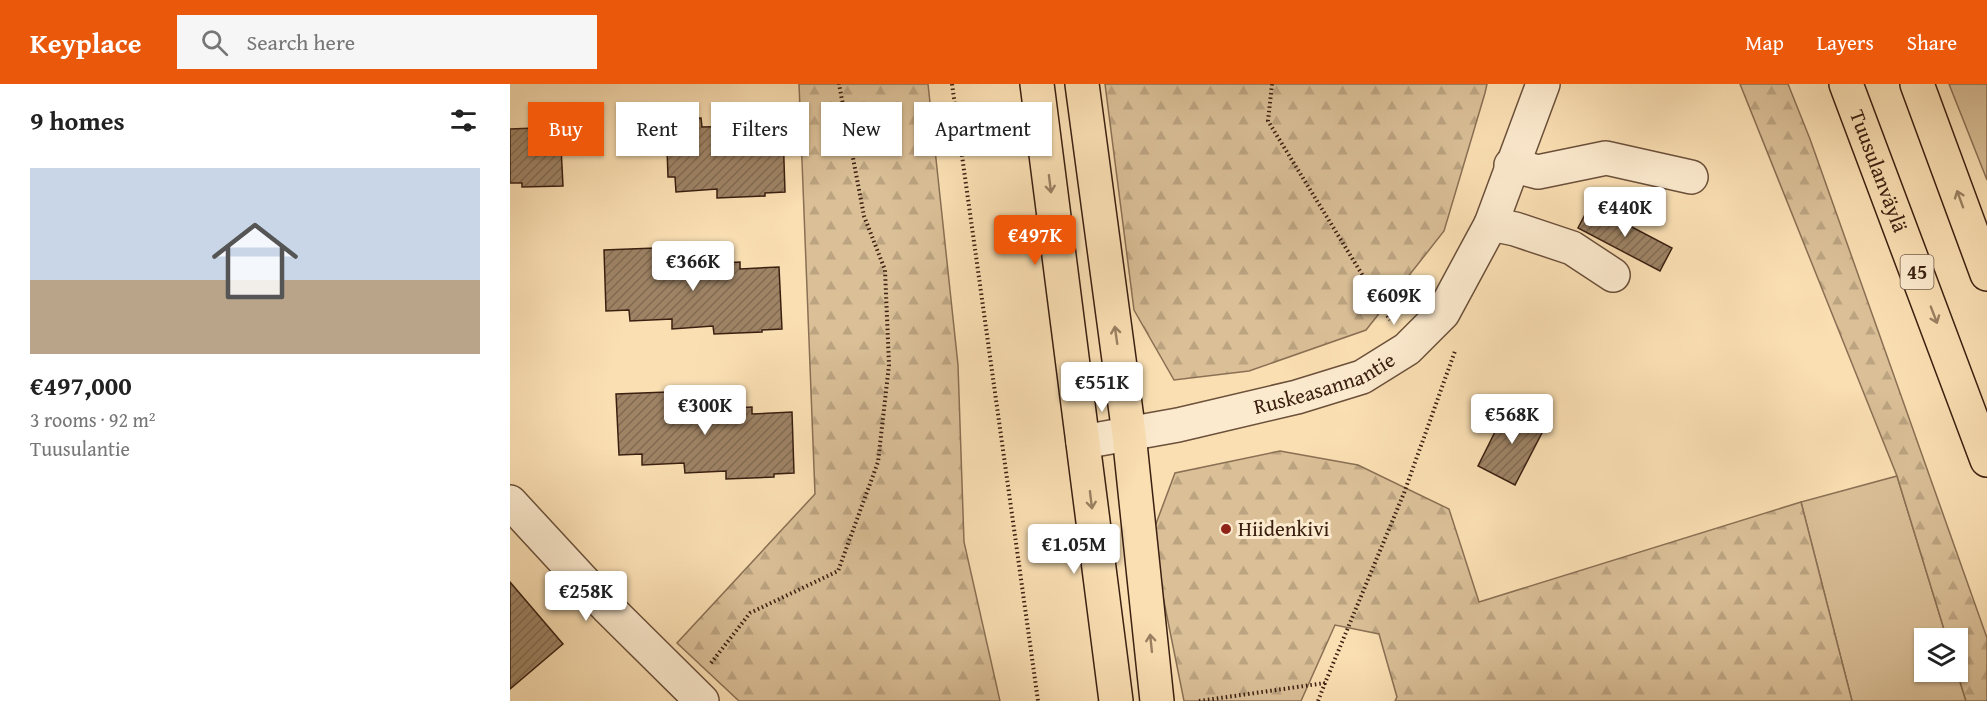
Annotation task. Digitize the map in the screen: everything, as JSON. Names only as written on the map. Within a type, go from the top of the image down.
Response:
[{"type":"main road","points":[[1037,84],[1116,701]]},
{"type":"main road","points":[[1082,84],[1129,434],[1158,701]]},
{"type":"main road","name":"Tuusulanväylä","points":[[1846,84],[1987,460]]},
{"type":"main road","points":[[1917,84],[1987,274]]},
{"type":"street","name":"Ruskeasannantie","points":[[1083,442],[1178,425],[1297,398],[1362,377],[1407,349],[1443,313],[1491,224],[1543,84]]},
{"type":"street","points":[[1511,165],[1538,172],[1606,158],[1691,177]]},
{"type":"street","points":[[1491,224],[1515,229],[1572,248],[1613,275]]},
{"type":"street","points":[[510,502],[608,608],[696,695]]},
{"type":"path","points":[[696,695],[750,613],[838,571],[878,462],[889,365],[885,270],[864,216],[839,84]]},
{"type":"path","points":[[952,84],[1038,701]]},
{"type":"path","points":[[1272,84],[1268,121],[1407,349]]},
{"type":"path","points":[[1318,701],[1404,493],[1456,348]]},
{"type":"path","points":[[1199,701],[1324,682]]},
{"type":"green space","points":[[799,84],[928,84],[930,102],[914,102],[914,156],[936,156],[958,365],[964,542],[1000,701],[739,701],[677,643],[815,494],[802,156],[809,156],[809,102],[800,102]]},
{"type":"green space","points":[[1105,84],[1487,84],[1444,231],[1366,330],[1249,371],[1174,380],[1134,310]]},
{"type":"green space","points":[[1740,84],[1788,84],[1810,139],[1987,638],[1987,701],[1966,701],[1960,682],[1968,682],[1968,628],[1944,628],[1897,476]]},
{"type":"green space","points":[[1949,84],[1987,84],[1987,180]]},
{"type":"green space","points":[[1280,451],[1358,465],[1449,509],[1479,602],[1801,502],[1852,701],[1395,701],[1397,697],[1379,634],[1335,625],[1301,701],[1184,701],[1151,537],[1175,473]]},
{"type":"green space","points":[[1897,476],[1944,628],[1914,628],[1914,682],[1960,682],[1966,701],[1852,701],[1801,502]]},
{"type":"building","points":[[699,118],[701,118],[702,127],[711,127],[711,156],[784,156],[785,192],[765,193],[765,196],[717,198],[717,189],[676,192],[675,177],[668,177],[667,156],[699,156]]},
{"type":"building","points":[[528,128],[528,156],[561,156],[563,186],[522,187],[522,183],[510,183],[510,129]]},
{"type":"building","points":[[1590,205],[1672,248],[1660,271],[1578,228]]},
{"type":"building","points":[[655,248],[655,257],[698,255],[698,264],[740,262],[740,269],[779,267],[782,329],[714,334],[713,326],[672,329],[672,319],[630,321],[629,310],[606,311],[604,250]]},
{"type":"building","points":[[667,392],[668,401],[710,399],[711,409],[752,407],[752,414],[792,412],[794,473],[774,474],[774,477],[726,479],[726,471],[685,473],[684,463],[642,465],[642,454],[619,455],[616,394]]},
{"type":"building","points":[[1508,406],[1546,425],[1515,485],[1478,466]]},
{"type":"building","points":[[510,582],[563,644],[510,689]]},
{"type":"place","name":"Hiidenkivi","points":[[1226,529]]}]
